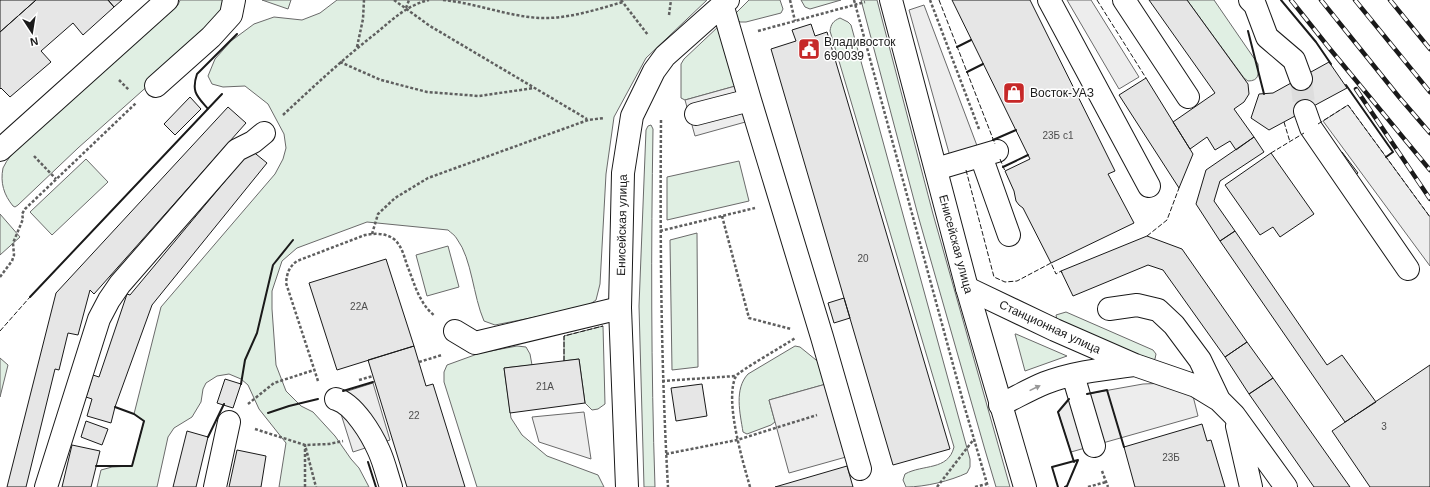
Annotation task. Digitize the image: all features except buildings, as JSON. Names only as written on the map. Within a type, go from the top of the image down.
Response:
[{"type":"street","points":[[8,143],[167,0]]},
{"type":"street","points":[[156,86],[211,37],[231,15],[234,0]]},
{"type":"street","name":"Енисейская улица","points":[[891,0],[967,288],[1025,487]]},
{"type":"street","points":[[1049,0],[1148,186]]},
{"type":"street","points":[[1124,0],[1188,97]]},
{"type":"street","points":[[1250,0],[1255,5],[1267,38],[1294,60],[1301,79]]},
{"type":"street","points":[[725,2],[750,100],[780,201],[813,335],[842,407],[860,469]]},
{"type":"street","name":"Енисейская улица","points":[[627,487],[620,308],[623,173],[632,116],[654,71],[665,56],[725,2]]},
{"type":"street","points":[[696,114],[750,100]]},
{"type":"street","points":[[1305,111],[1314,133],[1408,269]]},
{"type":"street","points":[[46,487],[99,319],[109,300],[120,284],[237,150],[253,142],[264,133]]},
{"type":"street","points":[[936,169],[989,153],[1009,235]]},
{"type":"street","name":"Станционная улица","points":[[967,288],[1055,330],[1134,365],[1196,386],[1219,400],[1234,415],[1286,487]]},
{"type":"street","points":[[1108,309],[1137,305],[1158,310],[1174,325],[1200,360],[1219,400]]},
{"type":"street","points":[[455,331],[475,343],[620,308]]},
{"type":"street","name":"Станционная улица","points":[[1000,405],[1045,383],[1097,370],[1134,365]]},
{"type":"street","points":[[1073,375],[1094,446]]},
{"type":"street","points":[[336,399],[348,404],[370,432],[380,452],[391,487]]},
{"type":"street","points":[[1234,415],[1251,487]]},
{"type":"street","points":[[215,487],[229,422]]},
{"type":"path","points":[[357,48],[363,19],[364,0]]},
{"type":"path","points":[[394,0],[430,26],[588,120]]},
{"type":"path","points":[[406,8],[409,0]]},
{"type":"path","points":[[264,133],[340,62],[406,8],[419,2],[429,0]]},
{"type":"path","points":[[443,0],[459,1],[512,14],[539,18],[577,16],[622,1],[651,39]]},
{"type":"path","points":[[790,0],[795,21]]},
{"type":"path","points":[[854,0],[988,486],[974,487]]},
{"type":"path","points":[[930,0],[989,153]]},
{"type":"path","points":[[733,38],[855,5]]},
{"type":"path","points":[[340,62],[381,80],[427,92],[479,96],[534,88]]},
{"type":"path","points":[[0,277],[12,261],[14,255],[13,243],[25,209],[156,86]]},
{"type":"path","points":[[661,113],[660,231],[662,381],[668,487]]},
{"type":"path","points":[[372,234],[378,214],[395,198],[428,178],[588,120],[632,116]]},
{"type":"path","points":[[8,143],[56,179]]},
{"type":"path","points":[[660,231],[780,201]]},
{"type":"path","points":[[722,216],[749,318],[813,335]]},
{"type":"path","points":[[319,384],[286,283],[287,274],[291,266],[297,261],[372,234],[384,235],[394,240],[402,250],[419,296],[431,313],[455,331]]},
{"type":"path","points":[[750,487],[737,440],[733,398],[736,376],[741,371],[813,335]]},
{"type":"path","points":[[419,362],[441,355]]},
{"type":"path","points":[[229,422],[241,410],[274,383],[314,370]]},
{"type":"path","points":[[662,381],[736,376]]},
{"type":"path","points":[[666,454],[737,440],[842,407]]},
{"type":"path","points":[[270,434],[305,445],[329,444],[370,432]]},
{"type":"path","points":[[937,487],[974,439]]},
{"type":"path","points":[[305,445],[305,487]]},
{"type":"path","points":[[305,445],[316,487]]},
{"type":"path","points":[[1088,487],[1106,482],[1108,487]]},
{"type":"green space","points":[[180,0],[227,0],[227,8],[151,83],[78,148],[18,205],[15,207],[13,206],[7,198],[2,184],[3,168],[11,155],[79,91],[178,5]]},
{"type":"green space","points":[[262,0],[291,0],[288,9]]},
{"type":"green space","points":[[337,0],[707,0],[646,58],[614,117],[606,174],[600,284],[596,300],[586,307],[495,325],[484,321],[466,257],[462,247],[454,235],[448,230],[367,222],[297,248],[282,261],[272,291],[272,309],[276,365],[286,391],[301,406],[313,412],[335,436],[359,468],[369,487],[279,487],[286,443],[259,409],[248,385],[241,379],[229,374],[217,376],[206,383],[203,389],[201,402],[192,417],[174,428],[168,437],[157,487],[97,487],[101,470],[112,467],[132,466],[144,421],[134,414],[161,307],[275,174],[283,159],[286,148],[284,134],[268,104],[245,86],[223,87],[212,84],[208,76],[215,59],[231,41],[254,24],[274,17],[302,20],[320,13]]},
{"type":"green space","points":[[749,0],[780,0],[783,9],[781,13],[746,22],[740,22],[736,18],[735,14]]},
{"type":"green space","points":[[801,0],[841,0],[810,9],[805,7]]},
{"type":"green space","points":[[861,0],[877,0],[933,214],[1010,487],[996,487],[919,219]]},
{"type":"green space","points":[[1187,0],[1214,0],[1258,64],[1258,76],[1254,80],[1248,81],[1244,78]]},
{"type":"green space","points":[[840,18],[851,25],[970,459],[970,467],[967,473],[953,479],[929,485],[906,487],[903,480],[905,474],[934,466],[946,460],[951,455],[954,447],[830,31],[833,23]]},
{"type":"green space","points":[[720,25],[739,85],[685,100],[681,98],[681,64],[684,59]]},
{"type":"green space","points":[[651,125],[653,129],[652,308],[655,487],[644,487],[639,306],[646,130],[648,126]]},
{"type":"green space","points":[[86,159],[108,182],[52,235],[30,212]]},
{"type":"green space","points":[[739,161],[749,201],[667,220],[667,177]]},
{"type":"green space","points":[[0,214],[20,237],[0,255]]},
{"type":"green space","points":[[697,233],[698,367],[672,370],[670,240]]},
{"type":"green space","points":[[448,246],[459,287],[427,296],[416,255]]},
{"type":"green space","points":[[1066,312],[1153,350],[1156,354],[1155,359],[1152,361],[1057,320],[1056,315]]},
{"type":"green space","points":[[603,326],[605,404],[598,409],[592,410],[585,403],[579,359],[564,361],[564,336]]},
{"type":"green space","points":[[1016,334],[1067,356],[1025,371]]},
{"type":"green space","points":[[517,346],[526,347],[530,354],[532,365],[504,368],[511,418],[522,435],[547,456],[598,475],[604,487],[477,487],[444,382],[444,372],[447,365],[480,353]]},
{"type":"green space","points":[[795,346],[800,347],[821,364],[826,384],[769,400],[775,422],[747,434],[743,432],[739,394],[744,380],[748,374]]},
{"type":"green space","points":[[0,358],[8,365],[0,397]]},
{"type":"shaded area","points":[[1067,0],[1091,0],[1139,77],[1119,89]]},
{"type":"shaded area","points":[[924,5],[979,151],[951,160],[909,10]]},
{"type":"shaded area","points":[[739,85],[749,121],[695,136],[685,100]]},
{"type":"shaded area","points":[[1348,105],[1430,217],[1430,266],[1323,121]]},
{"type":"shaded area","points":[[373,383],[390,440],[353,452],[335,395]]},
{"type":"shaded area","points":[[1168,383],[1193,396],[1198,416],[1071,452],[1058,412],[1069,399],[1087,394],[1143,384]]},
{"type":"shaded area","points":[[826,384],[846,457],[789,473],[769,400]]},
{"type":"shaded area","points":[[584,412],[591,459],[539,442],[532,417]]},
{"type":"tunnel","points":[[1301,79],[1305,111]]},
{"type":"railway","points":[[1291,0],[1430,170]]},
{"type":"railway","points":[[1321,0],[1430,133]]},
{"type":"railway","points":[[1355,0],[1430,92]]},
{"type":"railway","points":[[1390,0],[1430,49]]},
{"type":"railway","points":[[1356,89],[1430,199]]},
{"type":"fence","points":[[939,0],[995,144]]},
{"type":"fence","points":[[1097,0],[1146,78]]},
{"type":"fence","points":[[1318,124],[1348,105],[1430,217]]},
{"type":"fence","points":[[1284,122],[1290,142]]},
{"type":"fence","points":[[1271,153],[1304,133]]},
{"type":"fence","points":[[1000,159],[1005,171]]},
{"type":"fence","points":[[966,170],[994,277],[1005,282],[1017,281],[1051,263],[1056,274],[1061,271],[1062,273]]},
{"type":"fence","points":[[1147,236],[1167,220],[1179,188]]},
{"type":"fence","points":[[0,331],[30,297]]},
{"type":"fence","points":[[564,361],[564,336],[603,326]]},
{"type":"wall","points":[[1281,0],[1316,42],[1331,64]]},
{"type":"wall","points":[[1248,31],[1264,94]]},
{"type":"wall","points":[[208,109],[201,101],[195,90],[195,80],[197,74],[237,34]]},
{"type":"wall","points":[[957,47],[971,40]]},
{"type":"wall","points":[[967,72],[983,64]]},
{"type":"wall","points":[[1346,85],[1393,152],[1386,157]]},
{"type":"wall","points":[[30,297],[222,94]]},
{"type":"wall","points":[[993,140],[1016,130]]},
{"type":"wall","points":[[1003,167],[1028,155]]},
{"type":"wall","points":[[241,384],[245,360],[257,333],[273,265],[293,240]]},
{"type":"wall","points":[[343,391],[373,382]]},
{"type":"wall","points":[[1087,394],[1107,390],[1124,447]]},
{"type":"wall","points":[[268,413],[318,399]]},
{"type":"wall","points":[[1069,399],[1058,412],[1074,462]]},
{"type":"wall","points":[[208,437],[224,404]]},
{"type":"wall","points":[[96,466],[132,466],[144,421],[134,414],[115,407]]},
{"type":"wall","points":[[1058,487],[1052,467],[1078,460],[1067,486],[1065,487]]},
{"type":"wall","points":[[368,462],[376,487]]},
{"type":"place","name":"Владивосток 690039","points":[[809,49]]},
{"type":"place","name":"Восток-УАЗ","points":[[1014,93]]}]
